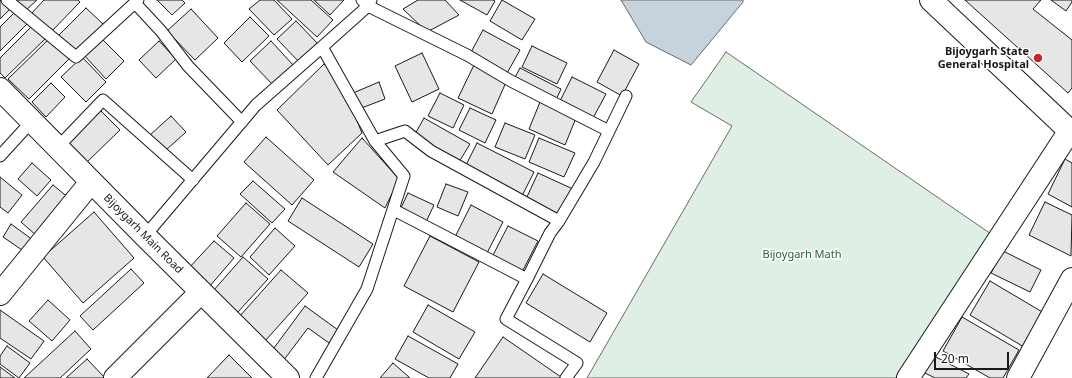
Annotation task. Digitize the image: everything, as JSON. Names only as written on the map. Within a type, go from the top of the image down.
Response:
[{"type":"street","points":[[908,378],[1071,131],[930,0]]},
{"type":"street","name":"Bijoygarh Main Road","points":[[0,88],[57,148],[288,378]]},
{"type":"street","points":[[0,294],[91,182]]},
{"type":"street","points":[[1018,378],[1072,278]]},
{"type":"street","points":[[115,378],[201,292]]},
{"type":"lane","points":[[7,0],[76,57],[137,1],[188,66],[242,122]]},
{"type":"lane","points":[[145,236],[256,105],[322,47],[367,2],[461,52],[511,82],[609,130]]},
{"type":"lane","points":[[316,378],[367,289],[404,176],[375,141],[322,47]]},
{"type":"lane","points":[[566,378],[577,363],[506,319],[550,233],[559,221],[594,162],[626,96]]},
{"type":"lane","points":[[57,148],[103,100],[193,180]]},
{"type":"lane","points":[[0,156],[32,121]]},
{"type":"lane","points":[[375,141],[405,131],[431,151],[559,221]]},
{"type":"lane","points":[[394,210],[527,279]]},
{"type":"green space","name":"Bijoygarh Math","points":[[726,52],[994,236],[896,378],[587,378],[732,126],[691,102]]},
{"type":"shaded area","points":[[621,0],[743,0],[743,2],[691,65],[646,42]]},
{"type":"building","points":[[0,0],[10,9],[0,19]]},
{"type":"building","points":[[14,0],[37,0],[25,11]]},
{"type":"building","points":[[44,0],[78,0],[80,2],[49,34],[30,15]]},
{"type":"building","points":[[157,0],[182,0],[185,3],[172,15]]},
{"type":"building","points":[[260,0],[274,0],[292,19],[274,35],[249,9]]},
{"type":"building","points":[[277,0],[311,0],[333,20],[317,37]]},
{"type":"building","points":[[314,0],[344,0],[330,15]]},
{"type":"building","points":[[418,0],[445,0],[459,15],[427,32],[403,9]]},
{"type":"building","points":[[460,0],[493,0],[495,1],[487,15]]},
{"type":"building","points":[[502,0],[535,19],[522,40],[490,21]]},
{"type":"building","points":[[965,0],[1041,0],[1033,9],[1072,40],[1072,88],[1068,93]]},
{"type":"building","points":[[1051,0],[1072,0],[1072,2],[1066,11]]},
{"type":"building","points":[[86,8],[103,24],[75,53],[58,36]]},
{"type":"building","points":[[191,9],[218,38],[195,60],[167,31]]},
{"type":"building","points":[[16,11],[28,23],[0,51],[0,27]]},
{"type":"building","points":[[250,17],[269,36],[242,62],[224,43]]},
{"type":"building","points":[[296,21],[319,45],[300,63],[277,39]]},
{"type":"building","points":[[33,25],[46,38],[5,78],[0,73],[0,58]]},
{"type":"building","points":[[483,30],[520,50],[506,75],[470,54]]},
{"type":"building","points":[[51,37],[71,57],[29,99],[8,79]]},
{"type":"building","points":[[101,38],[124,61],[106,79],[84,55]]},
{"type":"building","points":[[159,41],[176,59],[156,78],[139,60]]},
{"type":"building","points":[[271,41],[294,66],[274,86],[250,61]]},
{"type":"building","points":[[532,46],[567,63],[557,84],[522,67]]},
{"type":"building","points":[[614,50],[639,64],[622,96],[597,82]]},
{"type":"building","points":[[422,53],[439,89],[412,102],[395,66]]},
{"type":"building","points":[[82,57],[106,82],[86,102],[61,77]]},
{"type":"building","points":[[324,64],[341,81],[362,133],[328,165],[277,110]]},
{"type":"building","points":[[474,65],[507,80],[492,114],[458,98]]},
{"type":"building","points":[[520,68],[561,89],[555,102],[513,81]]},
{"type":"building","points":[[572,77],[606,94],[592,120],[559,103]]},
{"type":"building","points":[[379,82],[385,99],[359,109],[353,93]]},
{"type":"building","points":[[51,83],[65,97],[46,117],[32,102]]},
{"type":"building","points":[[440,93],[464,105],[453,128],[428,116]]},
{"type":"building","points":[[540,102],[576,118],[565,145],[529,129]]},
{"type":"building","points":[[470,108],[496,120],[485,143],[459,130]]},
{"type":"building","points":[[100,110],[120,130],[87,162],[67,142]]},
{"type":"building","points":[[171,116],[186,132],[165,151],[150,135]]},
{"type":"building","points":[[424,118],[470,144],[459,162],[414,136]]},
{"type":"building","points":[[505,123],[535,135],[525,159],[495,147]]},
{"type":"building","points":[[266,137],[314,180],[292,205],[244,162]]},
{"type":"building","points":[[362,138],[399,179],[385,208],[333,172]]},
{"type":"building","points":[[539,138],[575,153],[564,177],[529,162]]},
{"type":"building","points":[[477,143],[534,172],[522,196],[465,167]]},
{"type":"building","points":[[1065,159],[1072,163],[1072,207],[1048,194]]},
{"type":"building","points":[[32,163],[51,180],[37,196],[18,179]]},
{"type":"building","points":[[538,173],[573,189],[560,216],[526,199]]},
{"type":"building","points":[[0,177],[22,195],[8,213],[0,207]]},
{"type":"building","points":[[253,181],[285,209],[272,223],[240,194]]},
{"type":"building","points":[[446,184],[468,192],[458,216],[437,207]]},
{"type":"building","points":[[53,185],[70,199],[37,236],[21,222]]},
{"type":"building","points":[[408,193],[434,205],[425,224],[399,212]]},
{"type":"building","points":[[302,198],[373,244],[359,267],[288,221]]},
{"type":"building","points":[[1045,202],[1072,215],[1071,256],[1029,235]]},
{"type":"building","points":[[246,203],[270,224],[241,257],[217,236]]},
{"type":"building","points":[[471,205],[503,222],[486,255],[454,239]]},
{"type":"building","points":[[94,212],[134,258],[83,303],[43,257]]},
{"type":"building","points":[[11,224],[33,240],[25,252],[3,237]]},
{"type":"building","points":[[508,226],[538,241],[521,274],[491,259]]},
{"type":"building","points":[[275,228],[295,246],[269,275],[250,257]]},
{"type":"building","points":[[430,236],[479,262],[453,312],[404,286]]},
{"type":"building","points":[[214,241],[234,258],[209,287],[188,269]]},
{"type":"building","points":[[1003,251],[1041,270],[1030,292],[991,273]]},
{"type":"building","points":[[243,257],[268,279],[237,313],[213,291]]},
{"type":"building","points":[[131,269],[144,283],[93,330],[80,316]]},
{"type":"building","points":[[281,270],[308,293],[265,341],[239,317]]},
{"type":"building","points":[[543,274],[607,313],[590,342],[526,303]]},
{"type":"building","points":[[990,281],[1044,313],[1024,347],[970,315]]},
{"type":"building","points":[[48,300],[70,320],[52,341],[29,321]]},
{"type":"building","points":[[428,305],[475,332],[459,359],[413,332]]},
{"type":"building","points":[[305,306],[338,330],[329,343],[308,328],[283,361],[271,352]]},
{"type":"building","points":[[0,310],[44,341],[31,359],[0,338]]},
{"type":"building","points":[[962,317],[1019,350],[1003,378],[990,378],[943,351]]},
{"type":"building","points":[[75,331],[91,349],[60,378],[24,378]]},
{"type":"building","points":[[408,336],[458,364],[450,378],[429,378],[395,359]]},
{"type":"building","points":[[503,337],[561,377],[475,378]]},
{"type":"building","points":[[7,346],[30,363],[19,378],[0,364],[0,356]]},
{"type":"building","points":[[229,355],[252,378],[207,378]]},
{"type":"building","points":[[932,355],[969,374],[966,378],[935,378],[923,372]]},
{"type":"building","points":[[87,359],[105,378],[66,378]]},
{"type":"building","points":[[393,363],[410,378],[380,378]]},
{"type":"building","points":[[0,367],[15,378],[0,378]]},
{"type":"place","name":"Bijoygarh State General Hospital","points":[[1038,58]]}]
